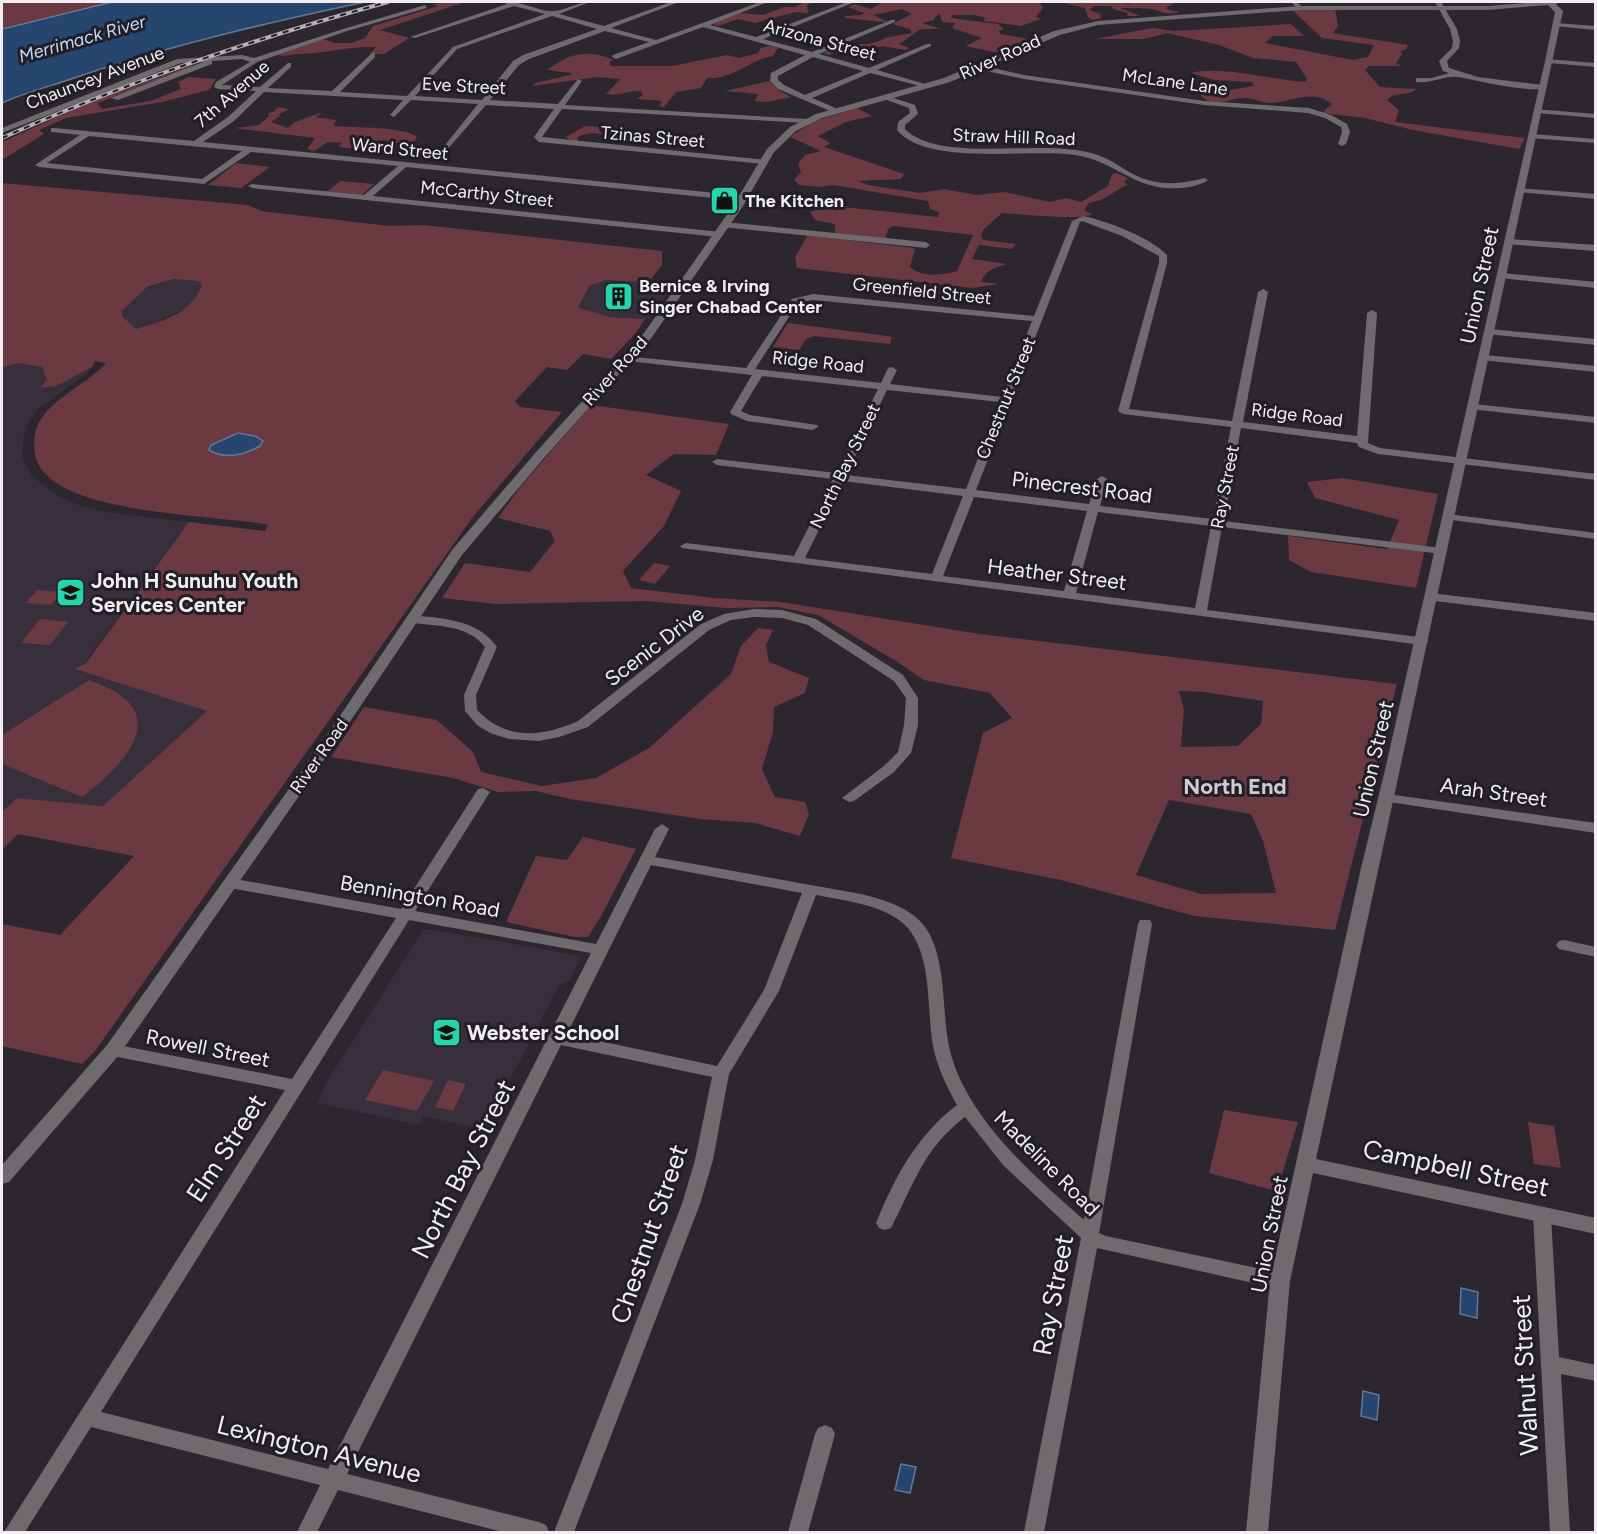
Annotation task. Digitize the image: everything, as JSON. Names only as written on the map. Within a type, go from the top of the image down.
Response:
[{"type":"street","points":[[394,115],[455,48],[587,2]]},
{"type":"street","points":[[446,149],[516,63],[602,28],[676,2]]},
{"type":"street","points":[[616,57],[765,2]]},
{"type":"street","points":[[757,39],[852,2]]},
{"type":"street","name":"River Road","points":[[2,1177],[113,1050],[457,553],[648,335],[781,140],[807,121],[835,111],[928,86],[980,67],[1057,33],[1088,24],[1297,5],[1441,5],[1503,8],[1554,2]]},
{"type":"street","name":"Union Street","points":[[1257,1533],[1280,1281],[1369,868],[1387,798],[1549,61],[1558,11],[1554,2]]},
{"type":"street","points":[[413,37],[510,3],[655,42]]},
{"type":"street","points":[[1441,5],[1450,20],[1457,45],[1442,63],[1454,74]]},
{"type":"street","points":[[115,98],[211,61],[242,57],[253,61],[345,30],[425,7]]},
{"type":"street","points":[[835,111],[781,87],[773,78],[780,70],[813,54],[893,21]]},
{"type":"street","name":"Arizona Street","points":[[703,25],[928,86]]},
{"type":"street","points":[[1556,25],[1596,28]]},
{"type":"street","points":[[805,98],[929,45]]},
{"type":"street","points":[[334,94],[372,55]]},
{"type":"street","name":"Chauncey Avenue","points":[[2,131],[166,66],[186,60],[211,61]]},
{"type":"street","name":"Eve Street","points":[[253,61],[251,65],[219,84],[218,87],[807,121]]},
{"type":"street","points":[[1549,61],[1596,64]]},
{"type":"street","name":"7th Avenue","points":[[196,144],[231,119],[288,65]]},
{"type":"street","name":"McLane Lane","points":[[980,67],[1024,77],[1186,99],[1211,105],[1266,105],[1303,111],[1325,116],[1344,126],[1346,132],[1342,144]]},
{"type":"street","points":[[1419,80],[1432,80],[1454,74],[1543,87]]},
{"type":"street","points":[[560,106],[578,81]]},
{"type":"street","name":"Straw Hill Road","points":[[887,97],[912,107],[914,114],[901,124],[901,130],[908,139],[924,146],[947,150],[1054,150],[1094,157],[1148,183],[1178,184],[1204,180]]},
{"type":"street","name":"Tzinas Street","points":[[560,106],[538,137],[539,140],[764,162]]},
{"type":"street","points":[[1537,111],[1596,116]]},
{"type":"street","name":"Ward Street","points":[[54,130],[743,198]]},
{"type":"street","points":[[87,134],[39,165],[204,182],[248,150]]},
{"type":"street","points":[[1532,136],[1596,141]]},
{"type":"street","points":[[365,198],[404,165]]},
{"type":"street","name":"McCarthy Street","points":[[252,186],[718,234]]},
{"type":"street","points":[[1520,190],[1596,197]]},
{"type":"street","name":"Chestnut Street","points":[[936,579],[1076,221],[1080,219],[1091,221],[1153,248],[1163,255],[1163,263],[1123,411]]},
{"type":"street","points":[[724,225],[926,245]]},
{"type":"street","points":[[1509,242],[1596,248]]},
{"type":"street","points":[[1502,276],[1596,285]]},
{"type":"street","name":"Ray Street","points":[[1200,612],[1263,292]]},
{"type":"street","name":"Greenfield Street","points":[[754,371],[792,305],[803,298],[813,297],[1037,319]]},
{"type":"street","points":[[1362,440],[1372,313]]},
{"type":"street","points":[[1490,332],[1596,342]]},
{"type":"street","name":"Ridge Road","points":[[628,358],[1005,400]]},
{"type":"street","points":[[1485,358],[1596,369]]},
{"type":"street","name":"North Bay Street","points":[[798,561],[892,370]]},
{"type":"street","points":[[754,371],[735,412],[747,418],[813,427]]},
{"type":"street","points":[[1474,407],[1596,420]]},
{"type":"street","name":"Ridge Road","points":[[1123,411],[1362,440],[1363,445],[1378,451],[1596,477]]},
{"type":"street","name":"Pinecrest Road","points":[[717,462],[1442,551]]},
{"type":"street","points":[[1069,595],[1102,479]]},
{"type":"street","points":[[1449,517],[1596,536]]},
{"type":"street","name":"Heather Street","points":[[686,546],[1422,641]]},
{"type":"street","points":[[1431,597],[1596,617]]},
{"type":"street","name":"Scenic Drive","points":[[413,619],[462,626],[486,639],[491,647],[470,695],[471,711],[487,727],[498,732],[536,738],[560,734],[583,724],[705,627],[728,617],[754,613],[782,614],[812,622],[899,678],[912,698],[911,725],[904,753],[889,769],[849,798]]},
{"type":"street","name":"Elm Street","points":[[14,1533],[483,792]]},
{"type":"street","name":"Arah Street","points":[[1387,798],[1596,828]]},
{"type":"street","name":"North Bay Street","points":[[307,1533],[662,829]]},
{"type":"street","name":"Madeline Road","points":[[647,860],[811,889],[867,900],[888,907],[921,932],[928,953],[946,1066],[967,1107],[983,1131],[1017,1168],[1090,1236],[1115,1246],[1280,1281]]},
{"type":"street","name":"Bennington Road","points":[[230,883],[602,950]]},
{"type":"street","name":"Chestnut Street","points":[[564,1533],[691,1204],[704,1160],[721,1072],[771,991],[811,889]]},
{"type":"street","name":"Ray Street","points":[[1034,1533],[1090,1236],[1145,924]]},
{"type":"street","points":[[1564,945],[1596,952]]},
{"type":"street","points":[[558,1038],[721,1072]]},
{"type":"street","name":"Rowell Street","points":[[113,1050],[296,1086]]},
{"type":"street","points":[[885,1223],[913,1161],[940,1127],[967,1107]]},
{"type":"street","name":"Campbell Street","points":[[1304,1164],[1596,1226]]},
{"type":"street","name":"Walnut Street","points":[[1542,1215],[1560,1533]]},
{"type":"street","points":[[1552,1364],[1596,1373]]},
{"type":"street","name":"Lexington Avenue","points":[[87,1417],[539,1533]]},
{"type":"street","points":[[798,1533],[825,1434]]},
{"type":"shaded area","points":[[2,2],[112,2],[2,29]]},
{"type":"shaded area","points":[[465,2],[380,30],[409,38],[384,54],[370,54],[376,47],[366,47],[286,56],[277,55],[323,39],[334,43],[351,43],[365,38],[373,26],[438,6],[433,4]]},
{"type":"shaded area","points":[[805,2],[816,2],[807,5],[808,13],[796,12],[755,23],[738,19],[718,26],[714,25],[714,23],[740,13],[763,15],[784,7],[795,7]]},
{"type":"shaded area","points":[[1050,2],[1040,3],[1043,8],[1036,17],[1041,19],[1021,26],[984,21],[985,18],[977,16],[952,15],[951,18],[998,24],[1004,29],[999,31],[1000,34],[1028,39],[997,53],[966,46],[982,38],[952,28],[955,23],[942,22],[940,14],[934,20],[922,23],[941,29],[921,29],[899,44],[909,48],[905,50],[883,46],[864,51],[850,46],[829,55],[823,53],[842,45],[868,44],[884,38],[912,33],[910,29],[894,23],[912,14],[902,9],[873,15],[886,21],[884,22],[845,18],[845,16],[864,13],[848,7],[854,4],[871,9],[881,3]]},
{"type":"shaded area","points":[[1061,2],[1129,4],[1130,2],[1193,2],[1175,3],[1167,7],[1167,9],[1179,12],[1172,13],[1120,8],[1140,16],[1127,16],[1128,13],[1113,9],[1111,6],[1094,6],[1089,10],[1100,14],[1101,18],[1092,20],[1088,17],[1085,8]]},
{"type":"shaded area","points":[[1335,8],[1338,26],[1333,33],[1408,45],[1401,51],[1402,54],[1396,63],[1402,66],[1369,66],[1365,70],[1380,87],[1416,89],[1387,100],[1399,110],[1395,122],[1525,138],[1519,149],[1413,130],[1365,118],[1322,113],[1332,104],[1318,97],[1303,97],[1273,103],[1245,98],[1212,102],[1200,95],[1254,86],[1252,82],[1214,80],[1191,73],[1216,71],[1292,81],[1305,82],[1307,79],[1296,62],[1253,58],[1219,45],[1167,33],[1144,39],[1095,39],[1152,28],[1174,31],[1291,24],[1304,36],[1273,36],[1265,43],[1353,60],[1368,57],[1374,45],[1322,38],[1292,10]]},
{"type":"shaded area","points":[[769,46],[778,48],[773,56],[756,61],[725,76],[707,78],[701,88],[676,92],[664,107],[660,106],[661,101],[637,98],[643,95],[641,91],[606,94],[620,79],[596,77],[533,86],[535,83],[570,75],[572,73],[547,70],[579,54],[596,55],[614,60],[610,61],[610,66],[672,66],[727,55],[739,58],[758,53],[761,48]]},
{"type":"shaded area","points":[[192,67],[97,103],[102,109],[150,101],[181,89],[178,82],[189,77],[216,79],[209,90],[162,102],[66,118],[39,130],[44,134],[2,160],[2,142],[81,106]]},
{"type":"shaded area","points":[[769,81],[791,97],[767,102],[755,101],[758,94],[725,91]]},
{"type":"shaded area","points":[[278,107],[289,109],[279,114],[280,116],[271,122],[288,128],[295,122],[323,112],[316,117],[336,120],[334,126],[390,129],[411,133],[417,137],[413,144],[384,140],[361,149],[339,147],[342,143],[328,142],[314,151],[307,149],[315,138],[235,128],[259,125],[269,116],[268,113]]},
{"type":"shaded area","points":[[857,108],[872,116],[846,122],[818,136],[830,143],[824,147],[904,174],[901,179],[859,181],[868,185],[920,193],[944,189],[977,195],[1005,192],[1050,202],[1066,198],[1081,202],[1108,186],[1112,174],[1116,173],[1128,178],[1124,183],[1128,184],[1101,200],[1089,203],[1084,210],[1092,214],[1086,216],[1063,217],[1002,213],[983,230],[981,237],[984,240],[1016,244],[1012,249],[979,245],[972,259],[1007,264],[988,272],[981,282],[1000,284],[972,288],[797,268],[795,257],[808,235],[912,248],[915,249],[910,267],[920,273],[945,274],[957,271],[973,235],[893,226],[888,229],[886,237],[895,241],[835,235],[835,224],[815,220],[810,212],[824,205],[938,217],[939,212],[930,209],[928,201],[833,185],[820,187],[799,185],[794,179],[801,172],[798,164],[805,155],[821,151],[790,137],[815,121]]},
{"type":"shaded area","points":[[585,126],[607,127],[599,130],[600,132],[632,135],[592,133],[578,137],[578,142],[566,137]]},
{"type":"shaded area","points":[[236,163],[270,167],[241,188],[208,185]]},
{"type":"shaded area","points":[[340,181],[374,184],[362,195],[327,192]]},
{"type":"shaded area","points":[[2,183],[248,205],[261,211],[389,226],[423,225],[662,251],[662,265],[651,279],[641,282],[606,280],[589,286],[578,308],[611,317],[645,319],[635,334],[611,359],[583,354],[567,370],[547,367],[515,401],[520,407],[562,412],[472,518],[95,1051],[82,1064],[2,1046],[2,924],[60,935],[134,856],[18,834],[2,850],[2,812],[17,798],[103,806],[207,711],[75,669],[86,663],[189,522],[265,531],[268,525],[136,509],[100,501],[69,490],[46,474],[35,454],[35,431],[47,411],[106,363],[95,361],[92,367],[56,386],[40,388],[47,379],[42,367],[18,363],[2,368]],"holes":[[[173,279],[198,281],[202,285],[191,303],[167,319],[136,329],[122,316],[122,311],[147,287]]]},
{"type":"shaded area","points":[[173,279],[198,281],[202,285],[197,298],[186,308],[158,322],[136,329],[121,316],[122,312],[144,289]]},
{"type":"shaded area","points":[[606,280],[672,287],[649,319],[611,317],[577,308],[589,285]]},
{"type":"shaded area","points":[[788,323],[892,337],[890,344],[814,336],[806,339],[799,350],[773,347]]},
{"type":"shaded area","name":"John H Sunuhu Youth Services Center","points":[[18,363],[42,367],[47,379],[40,387],[92,367],[85,375],[38,409],[26,426],[22,449],[23,459],[32,476],[58,496],[81,506],[112,513],[189,522],[82,666],[208,711],[103,806],[17,798],[2,812],[2,368]]},
{"type":"shaded area","points":[[591,405],[729,424],[716,455],[674,454],[646,475],[681,491],[664,526],[623,571],[631,588],[714,598],[781,602],[980,634],[1397,684],[1335,930],[1194,916],[1061,880],[951,858],[983,733],[1012,718],[990,693],[924,680],[818,615],[778,607],[726,608],[646,601],[495,604],[442,598],[465,563],[530,572],[555,541],[550,531],[498,518],[521,486]],"holes":[[[1179,691],[1204,692],[1263,701],[1261,724],[1238,746],[1181,747],[1184,710]],[[1169,800],[1251,814],[1263,841],[1276,893],[1201,894],[1136,875]]]},
{"type":"shaded area","points":[[1343,478],[1438,494],[1416,588],[1311,572],[1289,560],[1288,536],[1387,549],[1399,520],[1315,498],[1307,482]]},
{"type":"shaded area","points":[[654,563],[670,566],[655,584],[639,580]]},
{"type":"shaded area","points":[[37,590],[61,592],[51,605],[26,603]]},
{"type":"shaded area","points":[[40,619],[68,622],[50,645],[21,643]]},
{"type":"shaded area","points":[[758,628],[773,630],[766,645],[769,662],[809,678],[805,693],[774,707],[773,732],[762,769],[775,797],[805,802],[809,814],[800,836],[755,823],[700,819],[570,799],[536,791],[498,792],[453,778],[331,757],[364,707],[437,720],[473,752],[481,772],[542,786],[596,778],[649,748],[731,674],[741,646]]},
{"type":"shaded area","points":[[89,680],[104,686],[126,700],[135,713],[138,726],[134,740],[126,754],[104,779],[82,797],[2,764],[2,735]]},
{"type":"shaded area","points":[[583,837],[636,849],[588,937],[575,937],[506,922],[536,856],[567,860]]},
{"type":"shaded area","name":"Webster School","points":[[423,930],[582,956],[570,980],[560,984],[491,1116],[494,1126],[492,1132],[424,1116],[419,1125],[317,1103],[328,1080]]},
{"type":"shaded area","points":[[383,1070],[434,1081],[417,1111],[365,1100]]},
{"type":"shaded area","points":[[448,1080],[466,1084],[453,1111],[435,1107]]},
{"type":"shaded area","points":[[1224,1110],[1298,1122],[1277,1191],[1209,1173]]},
{"type":"shaded area","points":[[1528,1122],[1554,1126],[1561,1168],[1534,1164]]},
{"type":"water","name":"Merrimack River","points":[[112,2],[365,2],[180,46],[107,67],[2,103],[2,29]]},
{"type":"water","points":[[238,433],[255,436],[263,441],[254,449],[235,455],[222,455],[209,450],[211,445]]},
{"type":"water","points":[[1461,1288],[1478,1292],[1477,1318],[1460,1314]]},
{"type":"water","points":[[1363,1391],[1379,1395],[1377,1420],[1361,1416]]},
{"type":"water","points":[[901,1464],[916,1467],[910,1493],[895,1490]]},
{"type":"railway","points":[[2,138],[96,98],[192,62],[388,2]]},
{"type":"place","name":"The Kitchen","points":[[724,201]]},
{"type":"place","name":"Bernice & Irving Singer Chabad Center","points":[[618,296]]},
{"type":"place","name":"John H Sunuhu Youth Services Center","points":[[70,592]]},
{"type":"place","name":"Webster School","points":[[446,1032]]},
{"type":"district","name":"North End","points":[[1235,786]]}]
